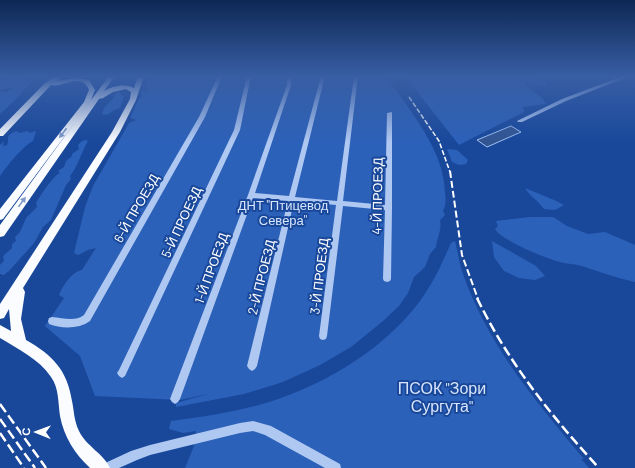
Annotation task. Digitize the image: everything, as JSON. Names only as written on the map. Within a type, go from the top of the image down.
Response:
[{"type":"main road","points":[[0,134],[34,98]]},
{"type":"main road","points":[[91,98],[91,102]]},
{"type":"main road","points":[[0,233],[93,98]]},
{"type":"main road","points":[[0,216],[94,98]]},
{"type":"main road","points":[[91,102],[98,98]]},
{"type":"main road","points":[[0,314],[103,153],[133,100]]},
{"type":"main road","points":[[0,302],[27,274]]},
{"type":"main road","points":[[22,345],[15,326],[14,308],[27,274]]},
{"type":"main road","points":[[0,331],[44,359],[55,371],[65,392],[69,421],[73,433],[84,452],[102,468]]},
{"type":"street","name":"6-Й ПРОЕЗД","points":[[52,321],[75,323],[84,321],[87,318],[202,117],[210,98]]},
{"type":"street","name":"5-Й ПРОЕЗД","points":[[122,373],[237,130],[244,98]]},
{"type":"street","name":"1-Й ПРОЕЗД","points":[[176,399],[251,195],[285,98]]},
{"type":"street","name":"2-Й ПРОЕЗД","points":[[252,366],[291,200],[317,98]]},
{"type":"street","name":"3-Й ПРОЕЗД","points":[[323,336],[353,98]]},
{"type":"street","points":[[520,121],[570,98]]},
{"type":"street","name":"4-Й ПРОЕЗД","points":[[387,279],[390,113]]},
{"type":"street","points":[[251,195],[291,200],[389,208]]},
{"type":"street","points":[[107,468],[150,450],[253,426],[267,430],[336,468]]},
{"type":"green space","points":[[0,98],[17,98],[14,101],[0,114]]},
{"type":"green space","points":[[123,98],[120,108],[107,115],[102,114],[104,108],[113,99]]},
{"type":"green space","name":"ДНТ \"Птицевод Севера\"","points":[[140,98],[401,98],[424,131],[432,146],[439,161],[443,177],[446,198],[443,211],[445,215],[440,220],[440,231],[436,247],[430,254],[425,267],[414,277],[408,293],[399,306],[383,321],[351,347],[320,365],[283,382],[244,394],[176,407],[176,403],[208,394],[180,400],[95,396],[80,356],[45,326],[64,298],[59,295],[65,284],[74,273],[82,270],[96,248],[78,255],[74,253],[85,207],[93,186],[129,123],[136,120],[130,118]]},
{"type":"green space","points":[[422,98],[542,98],[546,104],[523,107],[524,112],[459,145]]},
{"type":"green space","points":[[17,131],[19,133],[28,131],[29,133],[36,131],[33,141],[20,152],[0,176],[0,145],[4,141],[3,146],[7,145],[10,134]]},
{"type":"green space","points":[[82,141],[88,141],[70,176],[71,179],[66,185],[51,220],[43,227],[34,243],[9,271],[4,275],[0,274],[0,265],[4,261],[3,256],[12,248],[12,244],[16,241],[15,237],[20,232],[26,218],[37,207],[36,203],[50,182],[60,173],[58,171],[64,167],[66,161],[72,156],[72,154],[79,149],[78,145]]},
{"type":"green space","points":[[447,149],[457,150],[468,160],[466,164],[459,165],[452,162]]},
{"type":"green space","points":[[525,188],[564,205],[555,210],[544,209]]},
{"type":"green space","points":[[530,217],[553,217],[567,226],[588,234],[605,232],[635,245],[635,282],[582,266],[563,263],[545,257],[506,238],[495,229],[498,226],[496,221]]},
{"type":"green space","name":"ПСОК \"Зори Сургута\"","points":[[455,241],[462,270],[473,300],[500,349],[531,394],[584,459],[581,459],[589,468],[185,468],[194,446],[196,431],[183,433],[169,429],[171,421],[225,413],[252,407],[300,391],[344,368],[385,339],[418,304],[431,284],[451,243]]},
{"type":"green space","points":[[492,241],[536,266],[545,276],[535,280],[519,278],[504,271],[494,257]]},
{"type":"shaded area","points":[[511,126],[521,132],[487,147],[477,140]]},
{"type":"railway","points":[[410,98],[439,141],[450,172]]},
{"type":"railway","points":[[450,171],[462,255],[478,299]]},
{"type":"railway","points":[[477,298],[502,344],[532,388],[547,408],[599,468]]},
{"type":"railway","points":[[0,404],[46,468]]},
{"type":"railway","points":[[0,419],[35,468]]},
{"type":"railway","points":[[0,433],[24,468]]}]
